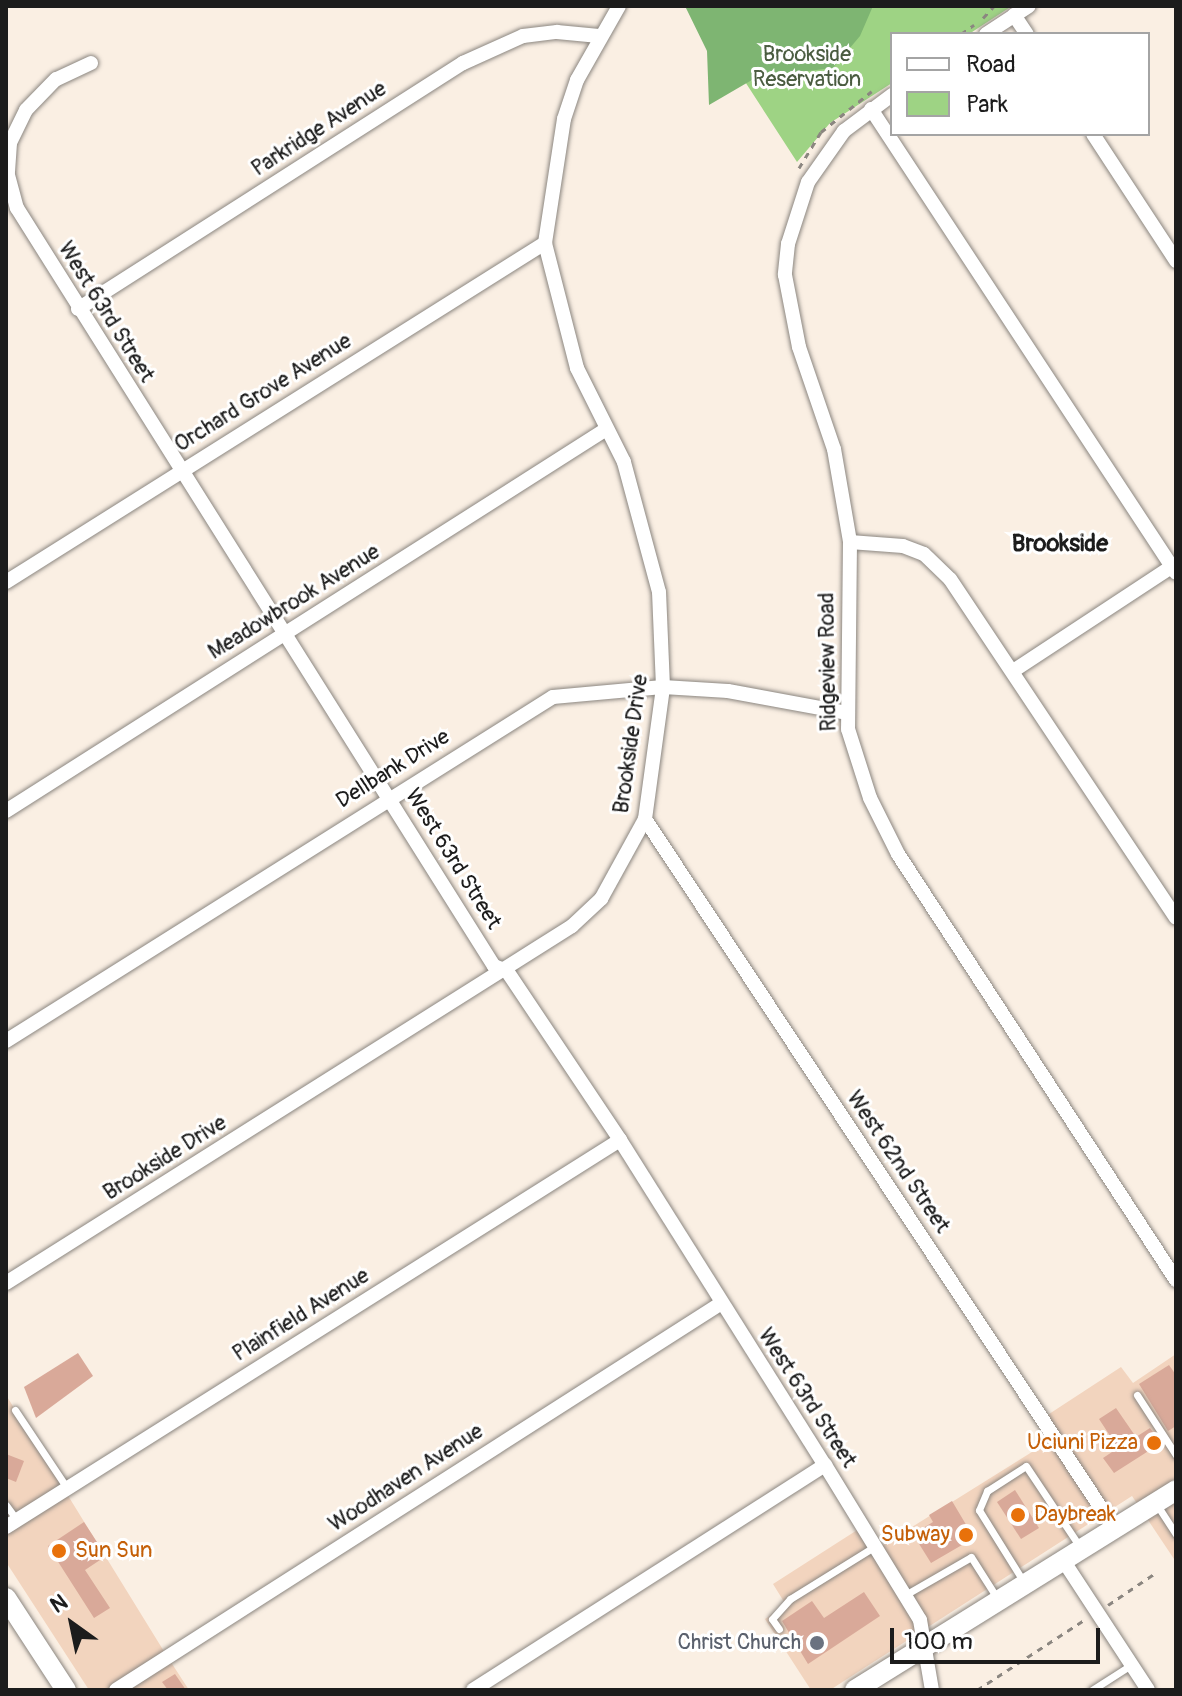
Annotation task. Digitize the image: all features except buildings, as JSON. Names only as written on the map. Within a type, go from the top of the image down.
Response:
[{"type":"main road","points":[[855,1690],[1176,1490]]},
{"type":"main road","points":[[6,1598],[66,1690]]},
{"type":"street","name":"Brookside Drive","points":[[6,1283],[507,971],[601,899],[645,819],[663,687],[663,632],[651,549],[624,462],[605,430],[577,368],[545,243],[564,119],[599,36],[619,6]]},
{"type":"street","points":[[989,32],[1029,6]]},
{"type":"street","points":[[1014,15],[1026,32]]},
{"type":"street","name":"Parkridge Avenue","points":[[78,309],[463,63],[523,36],[557,32],[599,36]]},
{"type":"street","name":"West 63rd Street","points":[[91,63],[56,79],[26,110],[10,143],[8,175],[17,208],[179,472],[494,966],[507,971],[620,1140],[720,1304],[825,1465],[920,1620],[927,1644],[926,1676],[932,1690]]},
{"type":"street","name":"Ridgeview Road","points":[[890,96],[835,142],[808,182],[791,234],[785,275],[799,347],[834,449],[850,542],[848,729],[882,827],[1175,1276]]},
{"type":"street","points":[[871,109],[1175,568],[1013,671]]},
{"type":"street","points":[[1094,136],[1176,261]]},
{"type":"street","name":"Orchard Grove Avenue","points":[[6,582],[545,243]]},
{"type":"street","name":"Meadowbrook Avenue","points":[[6,811],[605,430]]},
{"type":"street","points":[[850,542],[884,542],[924,554],[950,579],[1176,918]]},
{"type":"street","name":"Dellbank Drive","points":[[6,1041],[389,797],[553,697],[663,687],[728,691],[848,713]]},
{"type":"street","name":"West 62nd Street","points":[[645,819],[1115,1529]]},
{"type":"street","name":"Plainfield Avenue","points":[[11,1524],[620,1140]]},
{"type":"street","name":"Woodhaven Avenue","points":[[116,1690],[720,1304]]},
{"type":"street","points":[[473,1690],[825,1465]]},
{"type":"street","points":[[1072,1555],[1148,1690]]},
{"type":"lane","points":[[1137,1395],[1176,1455]]},
{"type":"lane","points":[[15,1410],[67,1488]]},
{"type":"lane","points":[[1025,1584],[979,1510],[987,1491],[1026,1466],[1072,1555]]},
{"type":"lane","points":[[1156,1503],[1176,1534]]},
{"type":"lane","points":[[6,1505],[11,1524]]},
{"type":"lane","points":[[779,1629],[772,1619],[790,1599],[874,1547]]},
{"type":"lane","points":[[904,1596],[971,1557],[998,1600]]},
{"type":"lane","points":[[1092,1690],[1132,1664]]},
{"type":"path","points":[[1108,1605],[1157,1572]]},
{"type":"path","points":[[977,1690],[1084,1620]]},
{"type":"shaded area","points":[[1176,1354],[1176,1562],[1132,1496],[830,1690],[811,1690],[765,1619],[786,1605],[773,1584],[865,1525],[880,1547],[1059,1435],[1046,1416],[1121,1367],[1133,1383]]},
{"type":"shaded area","points":[[6,1395],[189,1690],[89,1690],[6,1562]]},
{"type":"green space","points":[[685,6],[873,6],[860,36],[833,68],[757,77],[709,105],[707,51]]},
{"type":"green space","name":"Brookside Reservation","points":[[696,6],[1012,6],[972,32],[890,32],[890,84],[830,123],[797,162]]},
{"type":"place","name":"Uciuni Pizza","points":[[1154,1443]]},
{"type":"place","name":"Daybreak","points":[[1018,1515]]},
{"type":"place","name":"Subway","points":[[966,1535]]},
{"type":"place","name":"Sun Sun","points":[[59,1551]]},
{"type":"place","name":"Christ Church","points":[[817,1643]]},
{"type":"district","name":"Brookside","points":[[1060,544]]}]
